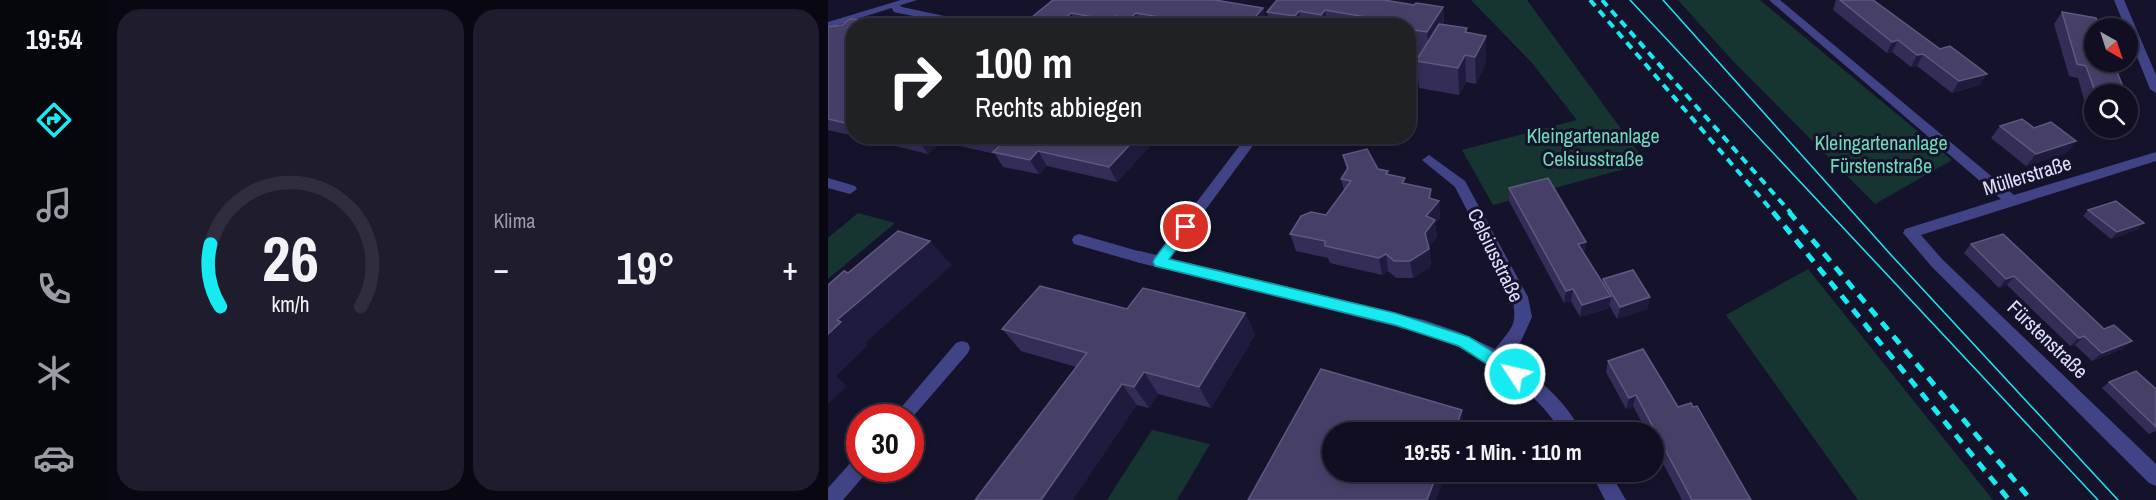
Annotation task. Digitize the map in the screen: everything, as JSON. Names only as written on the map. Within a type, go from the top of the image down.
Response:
[{"type":"street","points":[[853,18],[912,0]]},
{"type":"street","points":[[1774,0],[2011,200]]},
{"type":"street","points":[[2119,0],[2156,89]]},
{"type":"street","points":[[895,5],[898,10],[942,18]]},
{"type":"street","points":[[831,25],[846,20]]},
{"type":"street","points":[[1160,262],[1248,144]]},
{"type":"street","name":"Müllerstraße","points":[[1910,233],[2156,156]]},
{"type":"street","name":"Celsiusstraße","points":[[1430,160],[1460,184],[1520,297],[1524,317],[1515,336],[1496,360]]},
{"type":"street","points":[[828,183],[850,189]]},
{"type":"street","name":"Fürstenstraße","points":[[1910,233],[1937,263],[2156,477]]},
{"type":"street","points":[[1079,240],[1395,319],[1464,341],[1496,360],[1534,388],[1560,412],[1566,422]]},
{"type":"street","points":[[913,404],[962,348]]},
{"type":"street","points":[[830,500],[846,482]]},
{"type":"street","points":[[1605,482],[1616,500]]},
{"type":"green space","name":"Kleingartenanlage Celsiusstraße","points":[[1471,0],[1527,0],[1646,163],[1493,205],[1462,150],[1577,120],[1532,63]]},
{"type":"green space","name":"Kleingartenanlage Fürstenstraße","points":[[1678,0],[1760,0],[1952,160],[1875,204],[1733,61]]},
{"type":"green space","points":[[858,213],[895,223],[828,279],[828,238]]},
{"type":"green space","points":[[1808,269],[1993,500],[1858,500],[1726,315]]},
{"type":"green space","points":[[1152,430],[1210,444],[1177,500],[1107,500]]},
{"type":"building","points":[[1053,0],[1215,0],[1263,8],[1254,18],[1166,18],[1136,13],[1130,18],[1115,16],[1099,18],[1071,13],[1065,18],[1031,18]]},
{"type":"building","points":[[1277,0],[1384,0],[1443,7],[1427,32],[1416,30],[1416,18],[1372,18],[1325,10],[1321,15],[1299,11],[1295,16],[1267,12]]},
{"type":"building","points":[[1840,0],[1873,0],[1940,49],[1950,46],[1987,74],[1959,81],[1923,54],[1917,55],[1898,40],[1892,42]]},
{"type":"building","points":[[2062,12],[2096,18],[2084,18],[2084,66],[2077,64]]},
{"type":"building","points":[[846,22],[846,123],[828,119],[828,27],[842,25]]},
{"type":"building","points":[[1439,24],[1467,28],[1465,32],[1486,36],[1475,57],[1465,55],[1458,68],[1416,61]]},
{"type":"building","points":[[2088,72],[2117,72],[2122,84],[2092,84]]},
{"type":"building","points":[[2022,119],[2034,128],[2051,122],[2076,141],[2036,154],[2000,126]]},
{"type":"building","points":[[1002,144],[1131,144],[1109,167],[1038,151],[1030,160],[993,152]]},
{"type":"building","points":[[1367,149],[1378,169],[1388,171],[1386,174],[1405,178],[1402,183],[1431,189],[1429,198],[1439,201],[1426,216],[1435,220],[1425,233],[1429,249],[1410,261],[1394,261],[1386,254],[1379,258],[1325,246],[1325,241],[1290,234],[1301,216],[1311,212],[1326,215],[1351,181],[1341,179],[1348,168],[1343,155]]},
{"type":"building","points":[[1548,178],[1586,242],[1578,244],[1611,296],[1582,305],[1573,289],[1566,291],[1509,188]]},
{"type":"building","points":[[2116,201],[2144,223],[2117,232],[2088,210]]},
{"type":"building","points":[[898,231],[930,241],[837,320],[841,322],[828,334],[828,285],[844,271],[848,273]]},
{"type":"building","points":[[2003,234],[2104,329],[2114,325],[2132,341],[2102,353],[2084,336],[2079,338],[2014,276],[2006,279],[1971,244]]},
{"type":"building","points":[[1633,270],[1650,297],[1620,307],[1603,279]]},
{"type":"building","points":[[1040,286],[1127,309],[1143,288],[1245,313],[1199,387],[1144,372],[1134,387],[1122,384],[1041,500],[975,500],[1087,353],[1002,329]]},
{"type":"building","points":[[1643,349],[1678,407],[1691,403],[1693,407],[1697,406],[1751,500],[1692,500],[1664,448],[1664,422],[1650,422],[1636,395],[1629,398],[1608,361]]},
{"type":"building","points":[[1321,369],[1462,410],[1458,422],[1322,422],[1322,482],[1434,482],[1427,500],[1248,500]]},
{"type":"building","points":[[2136,371],[2156,389],[2156,427],[2109,382]]},
{"type":"tram line","points":[[1630,0],[2098,500]]},
{"type":"tram line","points":[[1663,0],[1892,256],[2118,500]]},
{"type":"railway","points":[[1590,0],[1774,213]]},
{"type":"railway","points":[[1602,0],[1791,213]]},
{"type":"railway","points":[[1773,212],[2009,500]]},
{"type":"railway","points":[[1789,212],[2031,500]]},
{"type":"route","points":[[1186,227],[1160,262],[1395,319],[1464,341],[1515,374]]}]
